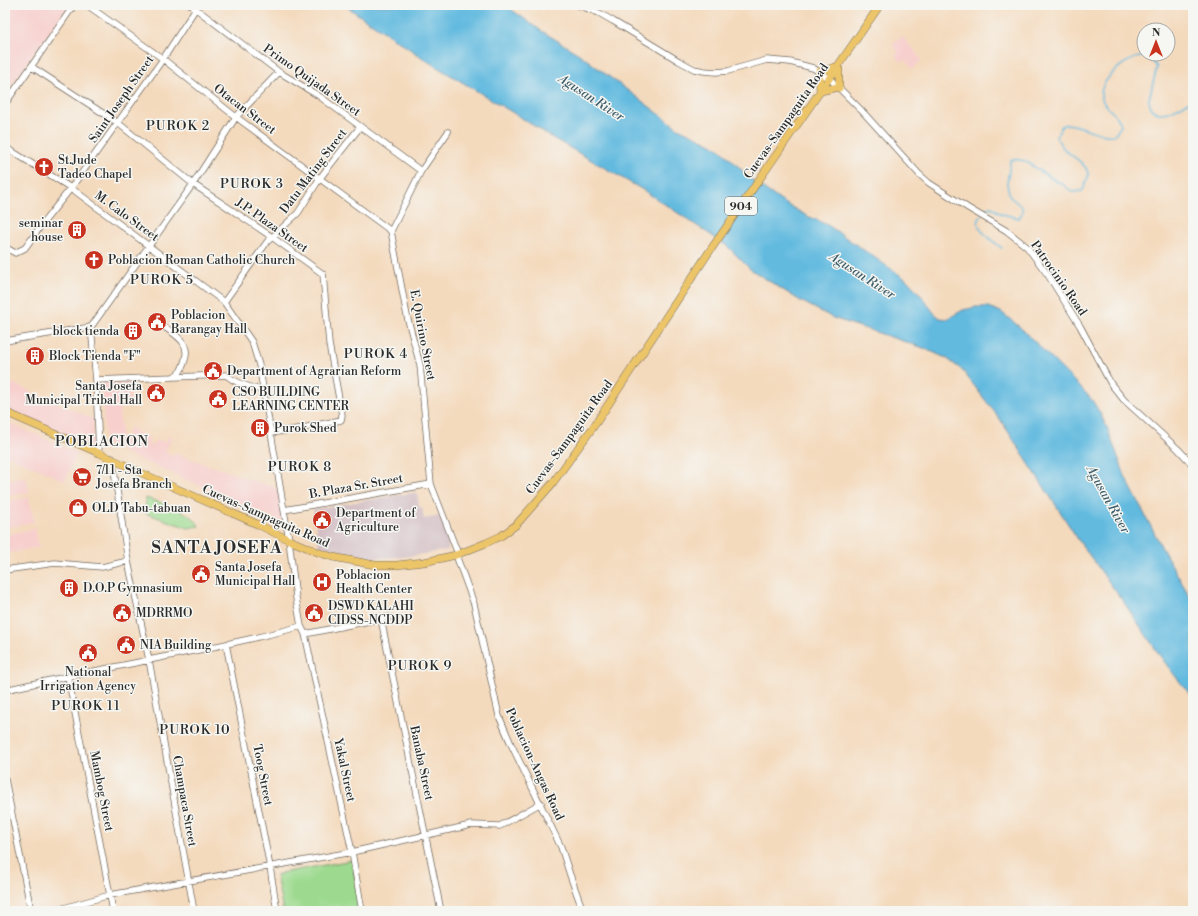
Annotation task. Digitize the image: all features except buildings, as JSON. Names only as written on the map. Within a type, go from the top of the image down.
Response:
[{"type":"main road","name":"Cuevas-Sampaguita Road","points":[[5,412],[112,458],[289,540],[333,557],[376,565],[415,564],[457,555],[486,543],[513,528],[552,484],[596,423],[707,255],[880,5]]},
{"type":"main road","points":[[838,66],[838,87],[821,92],[820,72],[838,66]]},
{"type":"street","points":[[5,104],[74,5]]},
{"type":"street","name":"Otacan Street","points":[[87,5],[162,59],[236,117],[391,231]]},
{"type":"street","name":"Patrocinio Road","points":[[578,5],[613,21],[694,69],[709,72],[728,71],[762,61],[773,60],[801,64],[813,68],[830,79],[929,183],[1007,231],[1026,247],[1048,275],[1080,326],[1111,384],[1124,400],[1178,449],[1193,465]]},
{"type":"street","name":"Saint Joseph Street","points":[[5,248],[15,253],[25,248],[118,123],[162,59],[194,7]]},
{"type":"street","name":"Primo Quijada Street","points":[[194,7],[279,72],[319,96],[421,171]]},
{"type":"street","name":"J.P. Plaza Street","points":[[32,67],[118,123],[193,184],[272,237],[323,274],[329,344],[342,415],[341,420],[271,433]]},
{"type":"street","points":[[99,453],[96,380],[91,327],[193,184],[236,117],[279,72]]},
{"type":"street","name":"Datu Mating Street","points":[[224,302],[261,249],[298,213],[320,178],[360,127]]},
{"type":"street","points":[[391,231],[421,171],[448,132]]},
{"type":"street","name":"M. Calo Street","points":[[5,146],[71,188],[224,302],[252,342],[260,365],[289,540]]},
{"type":"street","name":"E. Quirino Street","points":[[391,231],[407,316],[420,366],[431,484],[457,555]]},
{"type":"street","points":[[163,326],[182,341],[187,348],[187,356],[183,367],[178,375],[173,377]]},
{"type":"street","points":[[5,341],[91,327]]},
{"type":"street","points":[[96,380],[226,375],[233,381],[249,388],[264,390]]},
{"type":"street","name":"Champaca Street","points":[[112,458],[128,561],[149,660],[194,911]]},
{"type":"street","name":"B. Plaza Sr. Street","points":[[284,510],[431,484]]},
{"type":"street","points":[[5,690],[226,644],[301,626],[289,540]]},
{"type":"street","name":"Poblacion-Angas Road","points":[[457,555],[474,604],[499,716],[561,848],[583,911]]},
{"type":"street","points":[[5,570],[55,563],[102,567],[128,561]]},
{"type":"street","points":[[305,634],[389,617]]},
{"type":"street","name":"Banaba Street","points":[[381,619],[441,911]]},
{"type":"street","name":"Yakal Street","points":[[301,626],[305,634],[352,852],[362,911]]},
{"type":"street","name":"Toog Street","points":[[226,644],[270,867],[277,911]]},
{"type":"street","name":"Mambog Street","points":[[68,676],[113,911]]},
{"type":"street","points":[[5,779],[31,911]]},
{"type":"street","points":[[54,911],[110,895],[352,852],[471,825],[500,826],[540,804]]},
{"type":"shaded area","points":[[5,5],[69,5],[5,93]]},
{"type":"shaded area","points":[[902,36],[922,60],[912,69],[905,60],[901,62],[895,55],[899,53],[892,44]]},
{"type":"shaded area","points":[[5,380],[93,419],[95,450],[5,411]]},
{"type":"shaded area","points":[[102,383],[129,383],[130,401],[125,401],[125,408],[119,409],[122,440],[126,442],[129,428],[131,427],[136,432],[150,438],[148,446],[153,445],[155,440],[166,442],[168,436],[172,438],[165,452],[173,456],[177,454],[278,489],[283,522],[105,444]]},
{"type":"shaded area","points":[[5,421],[77,453],[65,481],[5,454]]},
{"type":"shaded area","points":[[26,476],[29,492],[5,497],[5,480]]},
{"type":"shaded area","points":[[417,492],[419,507],[422,507],[424,519],[440,516],[449,545],[448,550],[404,557],[380,558],[358,556],[319,546],[313,509]]},
{"type":"shaded area","points":[[29,497],[34,522],[5,528],[5,502]]},
{"type":"shaded area","points":[[35,528],[39,547],[6,554],[5,535]]},
{"type":"green space","points":[[146,498],[168,505],[183,512],[190,516],[199,526],[188,528],[145,513]]},
{"type":"green space","points":[[352,860],[360,911],[283,911],[276,875]]},
{"type":"water","name":"Agusan River","points":[[344,5],[505,5],[540,30],[579,54],[678,128],[712,144],[722,151],[748,177],[781,201],[807,216],[829,226],[907,280],[934,313],[940,318],[947,319],[963,310],[976,307],[988,307],[1001,312],[1021,328],[1092,400],[1108,430],[1125,476],[1162,548],[1193,602],[1193,697],[1163,660],[1125,604],[1079,541],[1000,419],[962,370],[946,358],[921,347],[833,318],[799,300],[750,269],[727,246],[643,190],[551,137],[432,64]]},
{"type":"waterway","points":[[982,214],[984,209],[991,207],[1002,214],[1019,218],[1022,213],[1022,207],[1010,197],[1007,184],[1010,163],[1011,160],[1014,159],[1025,161],[1073,192],[1082,191],[1088,175],[1086,168],[1068,153],[1057,137],[1062,126],[1067,124],[1104,135],[1116,133],[1121,126],[1117,117],[1102,100],[1101,95],[1105,82],[1124,63],[1132,59],[1145,57],[1153,62],[1157,67],[1149,99],[1150,107],[1154,111],[1165,113],[1193,99]]},
{"type":"waterway","points":[[980,217],[978,224],[983,232],[1002,248]]},
{"type":"place","name":"St.Jude Tadeo Chapel","points":[[44,167]]},
{"type":"place","name":"seminar house","points":[[77,230]]},
{"type":"place","name":"Poblacion Roman Catholic Church","points":[[94,260]]},
{"type":"place","name":"Poblacion Barangay Hall","points":[[157,322]]},
{"type":"place","name":"block tienda","points":[[133,331]]},
{"type":"place","name":"Block Tienda \"F\"","points":[[35,356]]},
{"type":"place","name":"Department of Agrarian Reform","points":[[213,371]]},
{"type":"place","name":"Santa Josefa Municipal Tribal Hall","points":[[156,393]]},
{"type":"place","name":"CSO BUILDING LEARNING CENTER","points":[[218,399]]},
{"type":"place","name":"Purok Shed","points":[[260,428]]},
{"type":"place","name":"7/11 - Sta Josefa Branch","points":[[82,477]]},
{"type":"place","name":"OLD Tabu-tabuan","points":[[78,508]]},
{"type":"place","name":"Department of Agriculture","points":[[322,520]]},
{"type":"place","name":"Santa Josefa Municipal Hall","points":[[201,574]]},
{"type":"place","name":"Poblacion Health Center","points":[[322,582]]},
{"type":"place","name":"D.O.P Gymnasium","points":[[69,588]]},
{"type":"place","name":"MDRRMO","points":[[122,613]]},
{"type":"place","name":"DSWD KALAHI CIDSS-NCDDP","points":[[314,613]]},
{"type":"place","name":"NIA Building","points":[[126,645]]},
{"type":"place","name":"National Irrigation Agency","points":[[88,653]]},
{"type":"district","name":"PUROK 2","points":[[178,125]]},
{"type":"district","name":"PUROK 3","points":[[252,183]]},
{"type":"district","name":"PUROK 5","points":[[162,279]]},
{"type":"district","name":"PUROK 4","points":[[376,353]]},
{"type":"district","name":"POBLACION","points":[[102,441]]},
{"type":"district","name":"PUROK 8","points":[[300,466]]},
{"type":"district","name":"SANTA JOSEFA","points":[[217,547]]},
{"type":"district","name":"PUROK 9","points":[[420,665]]},
{"type":"district","name":"PUROK 11","points":[[86,705]]},
{"type":"district","name":"PUROK 10","points":[[195,729]]}]
